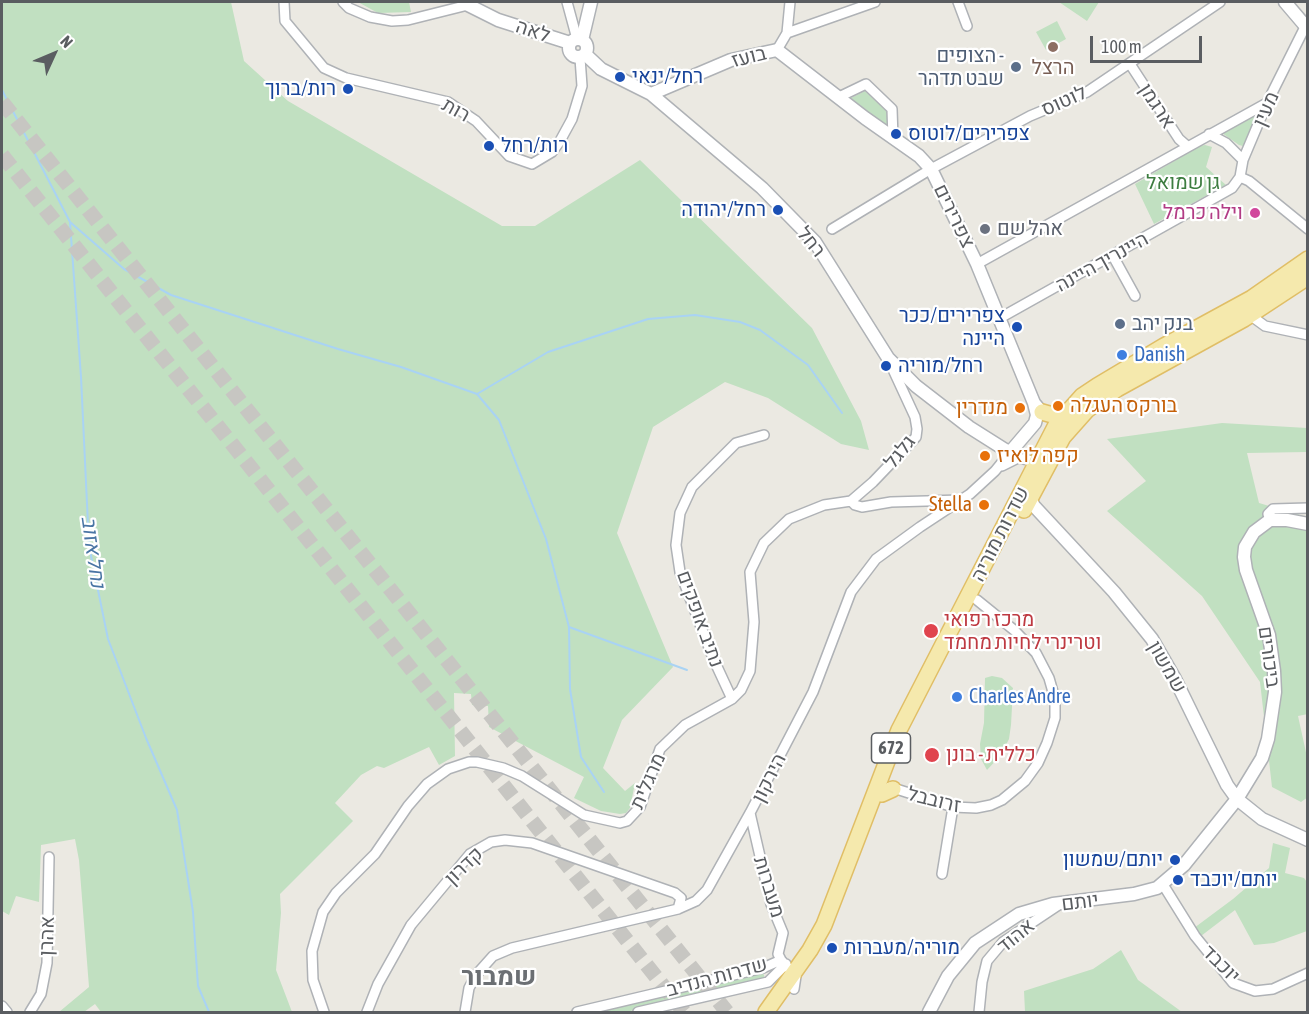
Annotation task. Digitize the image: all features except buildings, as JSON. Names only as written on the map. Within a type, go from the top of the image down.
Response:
[{"type":"main road","name":"שדרות מוריה","points":[[778,1012],[816,958],[830,929],[908,730],[977,600],[1067,411],[1082,396],[1111,377],[1252,298],[1308,259]]},
{"type":"main road","name":"שדרות מוריה","points":[[766,1012],[779,995],[787,966],[824,924],[886,784],[899,730],[1027,493],[1037,462],[1057,432],[1110,394],[1251,314],[1308,277]]},
{"type":"main road","points":[[1038,407],[1056,416],[1067,411]]},
{"type":"street","name":"רות","points":[[284,2],[285,21],[324,68],[346,78],[448,102],[476,122],[509,156],[532,164],[552,152],[572,119],[582,86],[582,56]]},
{"type":"street","points":[[343,2],[349,8],[370,17],[392,21],[408,20],[467,3]]},
{"type":"street","points":[[567,2],[577,41]]},
{"type":"street","points":[[577,41],[591,2]]},
{"type":"street","points":[[787,33],[790,2]]},
{"type":"street","name":"בועז","points":[[651,94],[731,60],[777,50],[787,33],[875,2]]},
{"type":"street","points":[[958,2],[967,26]]},
{"type":"street","name":"לוטוס","points":[[831,229],[931,169],[1030,116],[1087,92],[1220,2]]},
{"type":"street","points":[[1285,2],[1306,28]]},
{"type":"street","name":"לאה","points":[[467,3],[498,20],[577,41]]},
{"type":"street","name":"מעין","points":[[1244,160],[1267,103],[1306,28]]},
{"type":"street","points":[[577,41],[586,45],[582,56]]},
{"type":"street","name":"צפרירים","points":[[777,50],[919,156],[931,169],[977,264],[1038,407],[1057,432]]},
{"type":"street","name":"רחל","points":[[582,56],[601,69],[651,94],[762,188],[815,242],[888,358],[916,386],[969,427],[1004,450],[1012,450]]},
{"type":"street","name":"ארגמן","points":[[1130,64],[1179,139],[1187,146]]},
{"type":"street","points":[[839,97],[866,84],[892,109],[893,138]]},
{"type":"street","points":[[977,264],[1267,103]]},
{"type":"street","points":[[1209,134],[1226,142],[1244,160],[1240,177],[1249,181],[1308,230]]},
{"type":"street","name":"היינריך היינה","points":[[1000,318],[1225,193],[1235,185],[1240,177]]},
{"type":"street","points":[[1113,255],[1135,296]]},
{"type":"street","points":[[1252,298],[1249,306],[1251,314],[1264,326],[1308,335]]},
{"type":"street","name":"גלגל","points":[[851,501],[913,442],[917,433],[915,417],[888,358]]},
{"type":"street","points":[[1012,450],[1036,418],[1038,407]]},
{"type":"street","points":[[1028,430],[1038,428],[1057,432]]},
{"type":"street","name":"נתיב אופקים","points":[[732,699],[713,658],[680,572],[676,545],[680,513],[692,487],[736,443],[764,435]]},
{"type":"street","name":"הירקון","points":[[465,1012],[469,988],[476,975],[493,956],[503,951],[678,909],[696,901],[707,890],[813,692],[851,591],[876,559],[961,500],[995,471],[1012,450]]},
{"type":"street","points":[[995,471],[1018,458],[1037,462]]},
{"type":"street","name":"שמשון","points":[[1027,493],[1152,639],[1175,679],[1227,785],[1237,799],[1262,819],[1308,840]]},
{"type":"street","name":"מרגלית","points":[[324,1012],[313,980],[312,951],[323,912],[336,892],[375,854],[418,792],[427,784],[448,769],[469,762],[477,762],[503,768],[522,776],[584,815],[620,823],[634,816],[640,807],[660,749],[685,725],[732,699],[741,690],[750,671],[754,622],[750,572],[764,543],[789,519],[824,505],[851,501],[862,507],[891,502],[961,500]]},
{"type":"street","name":"ביכורים","points":[[1237,799],[1262,759],[1268,739],[1275,692],[1269,635],[1244,557],[1248,539],[1260,526],[1270,520],[1268,514],[1273,509],[1308,508]]},
{"type":"street","points":[[1270,520],[1308,524]]},
{"type":"street","name":"זרובבל","points":[[886,784],[953,807],[976,808],[1002,800],[1011,794],[1025,781],[1038,763],[1055,718],[1055,699],[1049,678],[1036,653],[1014,630],[977,600]]},
{"type":"street","points":[[1227,785],[1237,790],[1245,788],[1253,809],[1262,819]]},
{"type":"street","points":[[1227,785],[1229,802],[1226,813],[1248,808]]},
{"type":"street","name":"יותם","points":[[929,1012],[948,976],[975,943],[1019,914],[1060,903],[1134,894],[1156,888],[1184,865],[1237,799]]},
{"type":"street","points":[[942,874],[953,807]]},
{"type":"street","name":"מעברות","points":[[750,813],[771,904],[783,933],[778,954],[787,966]]},
{"type":"street","name":"קדרון","points":[[367,1012],[390,959],[411,925],[471,854],[491,842],[505,840],[532,843],[675,893],[681,898],[678,909]]},
{"type":"street","name":"אהרן","points":[[30,1012],[41,994],[47,963],[49,857]]},
{"type":"street","name":"יוכבד","points":[[1162,883],[1195,936],[1233,983],[1255,991],[1274,989],[1308,973]]},
{"type":"street","name":"אהוד","points":[[980,1012],[982,982],[987,961],[1004,942],[1060,903]]},
{"type":"street","name":"שדרות הנדיב","points":[[638,1012],[765,982],[787,966]]},
{"type":"street","name":"שדרות הנדיב","points":[[787,966],[796,979],[795,989]]},
{"type":"street","name":"שדרות הנדיב","points":[[577,1012],[763,968],[787,966]]},
{"type":"street","name":"שדרות הנדיב","points":[[765,982],[779,995]]},
{"type":"street","points":[[2,1006],[8,1012]]},
{"type":"green space","points":[[2,2],[231,2],[244,61],[288,101],[502,226],[535,226],[640,160],[812,328],[861,421],[869,450],[841,444],[768,398],[725,382],[653,427],[617,533],[673,667],[622,720],[603,768],[625,791],[635,783],[630,808],[626,813],[620,814],[601,811],[574,798],[584,777],[489,727],[488,706],[472,705],[471,694],[454,693],[455,756],[439,765],[429,747],[384,768],[377,766],[361,775],[335,803],[353,821],[280,894],[281,913],[276,970],[292,1012],[101,1012],[95,1004],[84,1012],[59,1012],[89,987],[79,860],[75,839],[41,845],[39,902],[16,896],[9,915],[2,911]]},
{"type":"green space","points":[[358,2],[409,2],[411,12],[378,13]]},
{"type":"green space","points":[[1059,2],[1099,2],[1087,21]]},
{"type":"green space","points":[[1057,21],[1066,39],[1046,50],[1036,32]]},
{"type":"green space","points":[[865,91],[887,112],[887,127],[851,98]]},
{"type":"green space","points":[[1253,116],[1256,117],[1243,146],[1222,133],[1224,130],[1227,131]]},
{"type":"green space","name":"גן שמואל","points":[[1205,145],[1212,147],[1206,167],[1226,185],[1154,224],[1135,184]]},
{"type":"green space","points":[[1222,423],[1307,428],[1307,452],[1247,453],[1259,503],[1307,517],[1308,714],[1298,716],[1307,757],[1308,797],[1301,802],[1272,787],[1260,682],[1202,596],[1107,511],[1146,481],[1107,439]]},
{"type":"green space","points":[[992,676],[1002,678],[1013,688],[1009,739],[1001,755],[987,770],[981,759],[980,744],[984,723],[985,678]]},
{"type":"green space","points":[[1273,843],[1290,848],[1285,873],[1304,878],[1307,882],[1307,931],[1274,943],[1254,945],[1235,910],[1201,936],[1194,928],[1269,868]]},
{"type":"green space","points":[[1121,950],[1138,980],[1182,1012],[1025,1012],[1024,991],[1093,969]]},
{"type":"green space","points":[[763,971],[765,980],[626,1012],[588,1012]]},
{"type":"waterway","name":"נחל אזוב","points":[[2,90],[70,222],[81,377],[89,546],[108,639],[146,738],[177,810],[193,912],[198,986],[209,1012]]},
{"type":"waterway","points":[[70,222],[124,269],[171,295],[401,367],[477,394],[499,420],[546,539],[569,627],[570,689],[581,757],[604,792]]},
{"type":"waterway","points":[[477,394],[548,352],[648,319],[695,315],[740,322],[760,330],[808,365],[842,413]]},
{"type":"waterway","points":[[569,627],[687,670]]},
{"type":"tunnel","points":[[2,102],[727,1012]]},
{"type":"tunnel","points":[[2,155],[684,1012]]},
{"type":"place","name":"הרצל","points":[[1053,47]]},
{"type":"place","name":"הצופים - שבט תדהר","points":[[1016,67]]},
{"type":"place","name":"רחל/ינאי","points":[[620,77]]},
{"type":"place","name":"רות/ברוך","points":[[348,89]]},
{"type":"place","name":"צפרירים/לוטוס","points":[[896,134]]},
{"type":"place","name":"רות/רחל","points":[[489,146]]},
{"type":"place","name":"רחל/יהודה","points":[[778,210]]},
{"type":"place","name":"וילה כרמל","points":[[1255,213]]},
{"type":"place","name":"אהל שם","points":[[985,229]]},
{"type":"place","name":"בנק יהב","points":[[1120,324]]},
{"type":"place","name":"צפרירים/ככר היינה","points":[[1017,327]]},
{"type":"place","name":"Danish","points":[[1122,355]]},
{"type":"place","name":"רחל/מוריה","points":[[886,366]]},
{"type":"place","name":"בורקס העגלה","points":[[1058,406]]},
{"type":"place","name":"מנדרין","points":[[1020,408]]},
{"type":"place","name":"קפה לואיז","points":[[985,456]]},
{"type":"place","name":"Stella","points":[[984,505]]},
{"type":"place","name":"מרכז רפואי וטרינרי לחיות מחמד","points":[[931,631]]},
{"type":"place","name":"Charles Andre","points":[[957,697]]},
{"type":"place","name":"כללית - בונן","points":[[932,755]]},
{"type":"place","name":"יותם/שמשון","points":[[1175,860]]},
{"type":"place","name":"יותם/יוכבד","points":[[1178,880]]},
{"type":"place","name":"מוריה/מעברות","points":[[832,948]]},
{"type":"district","name":"שמבור","points":[[499,977]]}]
